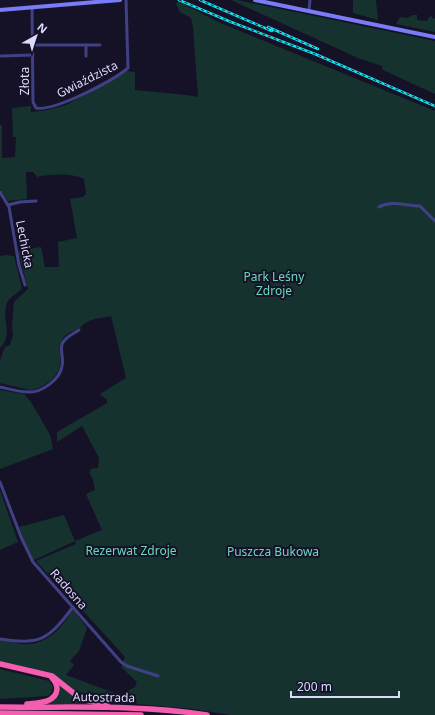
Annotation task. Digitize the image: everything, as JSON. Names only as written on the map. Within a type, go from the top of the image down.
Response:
[{"type":"highway","points":[[0,664],[46,675],[57,680],[82,700],[100,704],[137,708]]},
{"type":"highway","points":[[10,707],[44,702],[52,698],[56,692],[56,685],[54,680],[46,675]]},
{"type":"highway","name":"Autostrada","points":[[0,707],[137,708],[207,715]]},
{"type":"highway","name":"Autostrada","points":[[0,714],[141,715]]},
{"type":"street","points":[[0,10],[120,0]]},
{"type":"street","name":"Gwiaździsta","points":[[35,107],[50,108],[78,97],[128,68],[126,0]]},
{"type":"street","points":[[255,0],[435,37]]},
{"type":"street","points":[[309,11],[310,0]]},
{"type":"street","name":"Złota","points":[[32,7],[33,102],[35,107]]},
{"type":"street","points":[[86,45],[86,56]]},
{"type":"street","points":[[33,46],[100,45]]},
{"type":"street","points":[[0,56],[33,55]]},
{"type":"street","points":[[0,192],[8,205],[36,200]]},
{"type":"street","points":[[379,207],[391,203],[408,206],[420,206],[435,220]]},
{"type":"street","name":"Lechicka","points":[[8,205],[19,265],[25,285]]},
{"type":"street","points":[[0,387],[26,392],[36,391],[53,381],[62,368],[62,345],[67,338],[79,330]]},
{"type":"street","name":"Radosna","points":[[0,482],[27,552],[33,562],[121,662],[127,666],[158,676]]},
{"type":"street","points":[[0,638],[22,642],[30,642],[41,639],[54,631],[73,607]]},
{"type":"green space","points":[[231,0],[435,41],[435,94],[383,70],[382,66],[358,58]]},
{"type":"green space","points":[[353,0],[376,0],[378,20],[353,13]]},
{"type":"green space","name":"Park Leśny Zdroje","points":[[178,1],[218,22],[435,111],[435,715],[230,715],[193,709],[137,704],[136,701],[92,696],[77,692],[55,675],[0,662],[0,640],[22,644],[39,642],[52,635],[73,609],[87,628],[79,651],[70,661],[74,665],[66,675],[120,695],[135,687],[137,682],[121,667],[125,657],[36,561],[76,544],[75,541],[102,530],[86,494],[95,490],[93,480],[89,472],[91,471],[90,469],[98,468],[99,458],[82,426],[57,442],[57,432],[107,403],[107,400],[100,394],[126,378],[111,316],[89,321],[64,337],[60,344],[59,369],[50,382],[30,390],[0,383],[0,362],[2,354],[5,347],[10,345],[13,335],[12,326],[14,302],[28,289],[18,251],[41,247],[45,267],[59,267],[58,242],[77,238],[70,199],[83,197],[86,194],[84,179],[73,175],[62,174],[39,176],[38,178],[33,172],[26,172],[27,199],[8,201],[0,189],[0,125],[2,125],[2,158],[15,157],[16,137],[13,137],[12,108],[31,106],[31,112],[48,110],[66,105],[127,71],[135,72],[135,90],[198,97],[193,27],[191,18],[180,12],[176,4]]},
{"type":"green space","points":[[417,15],[417,20],[427,21],[429,17],[432,16],[432,19],[435,18],[435,32],[396,24],[400,17],[406,18]]},
{"type":"green space","points":[[0,256],[14,256],[22,288],[7,303],[5,315],[7,332],[4,343],[0,348]]},
{"type":"green space","points":[[0,390],[24,394],[31,402],[50,435],[53,449],[0,469]]},
{"type":"green space","points":[[0,490],[18,542],[0,550]]},
{"type":"green space","points":[[64,515],[75,541],[34,560],[25,545],[19,527]]},
{"type":"green space","points":[[0,669],[49,681],[53,687],[51,693],[48,696],[0,699]]},
{"type":"green space","points":[[59,685],[86,703],[88,704],[46,704]]},
{"type":"railway","points":[[179,0],[231,22],[315,54],[435,106]]},
{"type":"railway","points":[[200,0],[272,31]]},
{"type":"railway","points":[[268,27],[318,49]]},
{"type":"park label","name":"Rezerwat Zdroje","points":[[131,550]]},
{"type":"park label","name":"Puszcza Bukowa","points":[[273,551]]}]
